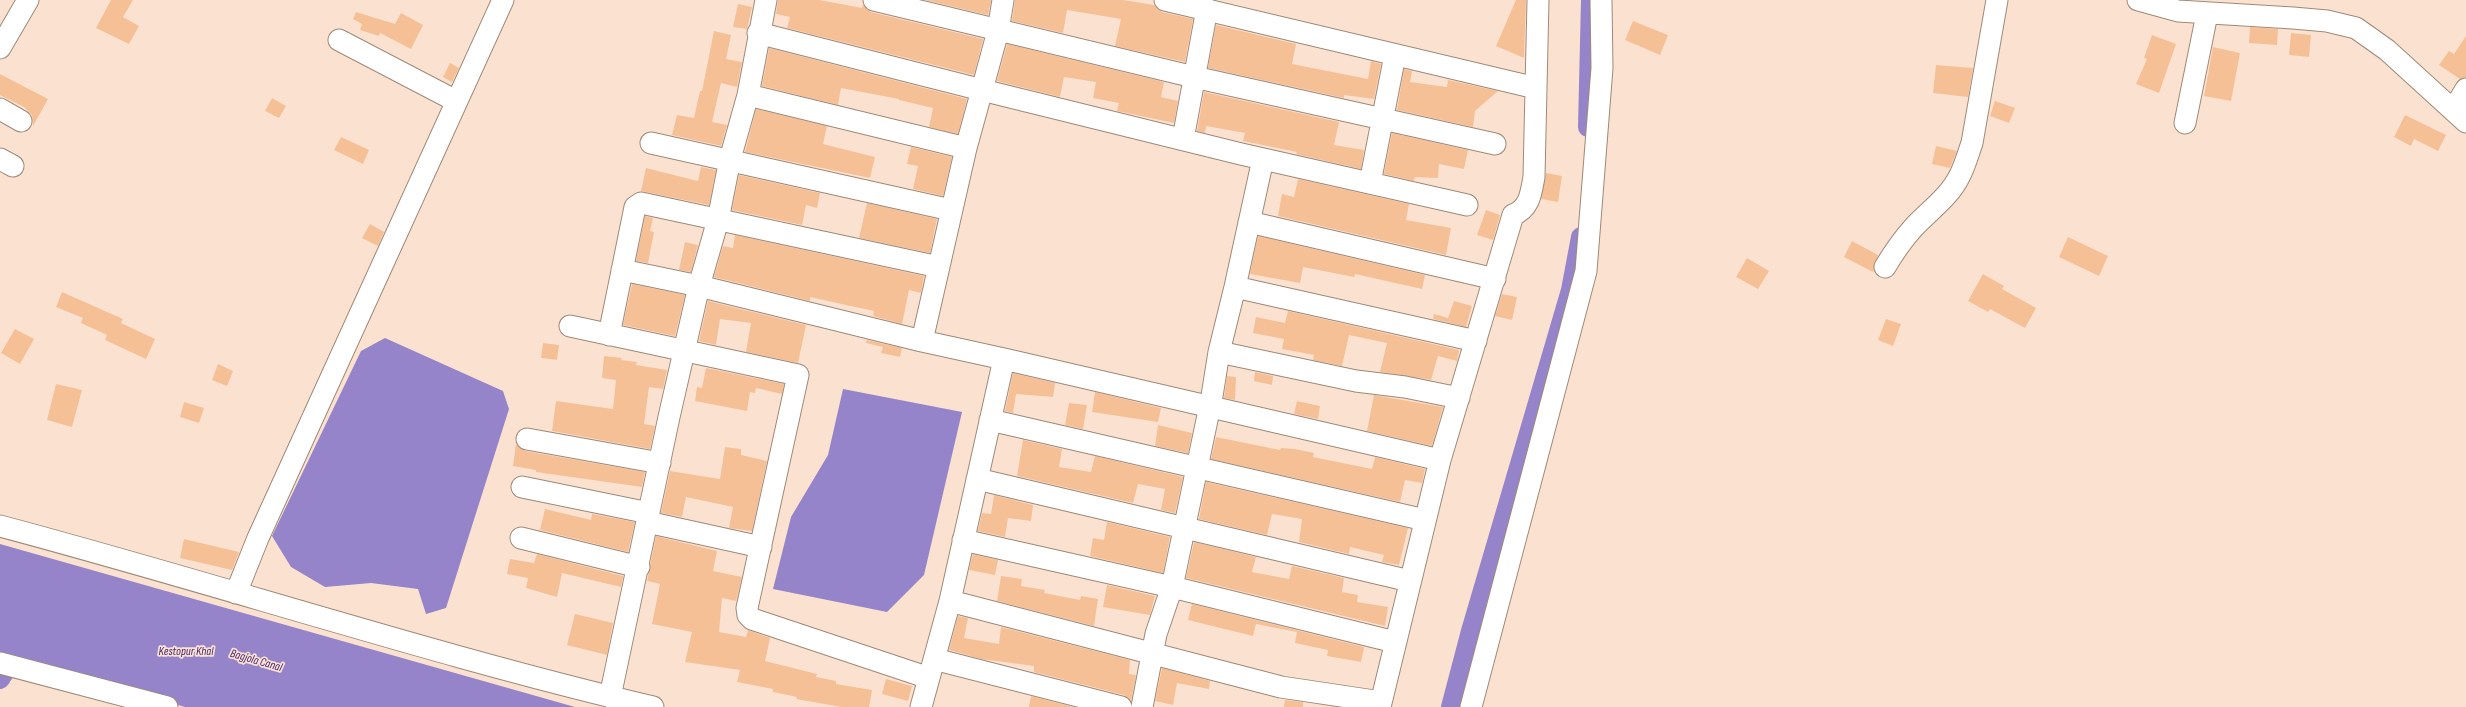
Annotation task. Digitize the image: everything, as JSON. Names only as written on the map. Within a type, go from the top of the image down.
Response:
[{"type":"street","points":[[0,48],[28,0]]},
{"type":"street","points":[[236,593],[258,538],[503,0]]},
{"type":"street","points":[[610,697],[699,286],[718,220],[730,159],[748,95],[758,33],[766,0]]},
{"type":"street","points":[[874,0],[1194,77],[1495,144]]},
{"type":"street","points":[[922,341],[966,148],[998,31],[1003,0]]},
{"type":"street","points":[[1165,0],[1536,88]]},
{"type":"street","points":[[950,601],[1153,655],[1281,687],[1381,705],[1440,460],[1514,216],[1522,212],[1530,196],[1534,177],[1538,0]]},
{"type":"street","points":[[1471,707],[1586,271],[1602,68],[1601,0]]},
{"type":"street","points":[[1886,267],[1896,248],[1913,227],[1949,191],[1959,178],[1972,143],[1997,0]]},
{"type":"street","points":[[2138,0],[2180,6],[2207,14],[2327,21],[2356,28],[2387,50],[2459,116],[2466,89]]},
{"type":"street","points":[[1184,139],[1207,9]]},
{"type":"street","points":[[2184,123],[2207,14]]},
{"type":"street","points":[[758,33],[1263,159],[1467,205]]},
{"type":"street","points":[[339,40],[456,101]]},
{"type":"street","points":[[1370,183],[1384,119],[1395,55]]},
{"type":"street","points":[[748,95],[966,148]]},
{"type":"street","points":[[0,109],[20,121]]},
{"type":"street","points":[[651,143],[730,159],[951,210]]},
{"type":"street","points":[[1142,707],[1156,634],[1172,587],[1210,408],[1219,352],[1235,288],[1263,159]]},
{"type":"street","points":[[609,335],[637,205],[646,203],[718,220],[939,267]]},
{"type":"street","points":[[1249,222],[1495,279]]},
{"type":"street","points":[[622,270],[699,286],[922,341],[1440,460]]},
{"type":"street","points":[[1235,288],[1476,341]]},
{"type":"street","points":[[570,326],[609,335],[686,349],[798,375],[747,608],[748,615],[752,619],[932,669],[1121,707]]},
{"type":"street","points":[[1219,352],[1349,380],[1459,398]]},
{"type":"street","points":[[921,707],[950,601],[1004,359]]},
{"type":"street","points":[[990,420],[1425,520]]},
{"type":"street","points":[[527,439],[660,463]]},
{"type":"street","points":[[977,479],[1184,526],[1410,581]]},
{"type":"street","points":[[522,487],[761,547]]},
{"type":"street","points":[[0,526],[610,697],[653,707]]},
{"type":"street","points":[[521,538],[639,567]]},
{"type":"street","points":[[964,540],[1172,587],[1395,642]]},
{"type":"street","points":[[0,663],[167,707]]},
{"type":"water","points":[[385,338],[503,391],[509,409],[446,608],[426,614],[418,589],[371,583],[325,587],[291,567],[272,536],[361,351]]},
{"type":"water","points":[[843,389],[962,412],[924,575],[887,612],[773,589],[791,517],[828,455]]},
{"type":"water","name":"Kestopur Khal","points":[[0,544],[575,707],[185,707],[0,653]]},
{"type":"building","points":[[111,0],[133,0],[123,17],[139,26],[129,44],[96,28]]},
{"type":"building","points":[[778,0],[819,0],[862,8],[863,4],[871,12],[983,39],[974,75],[787,28],[790,17],[776,14]]},
{"type":"building","points":[[925,0],[991,0],[988,15]]},
{"type":"building","points":[[1015,0],[1123,0],[1154,5],[1162,12],[1193,19],[1185,62],[1115,46],[1121,19],[1067,10],[1063,33],[1012,21]]},
{"type":"building","points":[[1516,0],[1526,0],[1524,58],[1496,46]]},
{"type":"building","points":[[738,4],[752,7],[747,29],[733,27]]},
{"type":"building","points":[[356,12],[395,24],[401,13],[423,25],[411,49],[380,33],[379,36],[360,30],[362,24],[353,19]]},
{"type":"building","points":[[1633,21],[1668,35],[1660,55],[1625,40]]},
{"type":"building","points":[[1216,25],[1296,44],[1292,64],[1368,79],[1371,61],[1381,64],[1374,99],[1344,95],[1344,98],[1208,68]]},
{"type":"building","points":[[2250,27],[2278,29],[2277,45],[2249,43]]},
{"type":"building","points":[[714,31],[731,35],[726,59],[742,62],[737,87],[721,83],[712,122],[727,125],[721,146],[672,135],[677,115],[694,118],[700,91],[702,91]]},
{"type":"building","points":[[2291,33],[2311,35],[2309,57],[2289,55]]},
{"type":"building","points":[[2152,35],[2176,44],[2159,93],[2136,84],[2147,59],[2144,58]]},
{"type":"building","points":[[2466,36],[2466,77],[2460,79],[2439,65],[2449,51],[2454,54]]},
{"type":"building","points":[[1007,44],[1164,82],[1161,97],[1178,101],[1174,123],[1117,111],[1119,103],[1093,98],[1096,82],[1064,77],[1060,97],[997,81]]},
{"type":"building","points":[[2213,47],[2240,53],[2231,101],[2204,96]]},
{"type":"building","points":[[769,48],[967,99],[958,134],[929,127],[933,108],[899,99],[841,88],[838,105],[762,86]]},
{"type":"building","points":[[450,63],[459,68],[452,82],[443,77]]},
{"type":"building","points":[[1936,65],[1973,68],[1968,97],[1933,93]]},
{"type":"building","points":[[1404,69],[1412,71],[1410,82],[1447,87],[1448,80],[1498,91],[1475,111],[1473,127],[1397,110]]},
{"type":"building","points":[[0,74],[48,99],[33,126],[32,115],[24,107],[0,95]]},
{"type":"building","points":[[1204,92],[1339,122],[1334,145],[1364,150],[1361,169],[1296,154],[1297,152],[1243,141],[1245,133],[1206,126],[1205,133],[1197,131]]},
{"type":"building","points":[[272,98],[286,106],[279,118],[265,111]]},
{"type":"building","points":[[1995,101],[2015,108],[2009,123],[1990,116]]},
{"type":"building","points":[[756,109],[827,126],[823,144],[875,157],[870,178],[745,152]]},
{"type":"building","points":[[2405,115],[2446,135],[2438,151],[2414,139],[2411,146],[2394,137]]},
{"type":"building","points":[[1392,133],[1468,150],[1464,169],[1439,164],[1438,178],[1415,177],[1414,181],[1384,174]]},
{"type":"building","points":[[341,137],[369,150],[363,164],[334,150]]},
{"type":"building","points":[[1936,146],[1957,151],[1950,168],[1932,164]]},
{"type":"building","points":[[911,147],[952,157],[943,196],[913,189],[918,166],[907,164]]},
{"type":"building","points":[[701,167],[716,170],[709,205],[641,191],[646,168],[698,181]]},
{"type":"building","points":[[1546,173],[1562,176],[1558,202],[1541,199]]},
{"type":"building","points":[[739,175],[820,193],[817,208],[806,205],[802,225],[732,210]]},
{"type":"building","points":[[1298,179],[1409,204],[1406,220],[1451,228],[1446,255],[1278,216],[1282,194],[1294,197]]},
{"type":"building","points":[[867,203],[937,219],[930,253],[859,238]]},
{"type":"building","points":[[1486,210],[1500,215],[1493,240],[1477,235]]},
{"type":"building","points":[[645,216],[653,218],[650,231],[654,232],[648,263],[636,261]]},
{"type":"building","points":[[370,224],[384,232],[378,246],[362,238]]},
{"type":"building","points":[[735,235],[924,276],[921,293],[909,290],[902,324],[873,316],[874,311],[810,297],[810,301],[714,277],[723,246],[733,248]]},
{"type":"building","points":[[1258,236],[1425,275],[1422,289],[1355,274],[1354,277],[1303,267],[1300,283],[1250,274]]},
{"type":"building","points":[[2068,237],[2108,256],[2099,276],[2059,257]]},
{"type":"building","points":[[1852,241],[1878,255],[1873,272],[1844,257]]},
{"type":"building","points":[[685,242],[698,245],[691,272],[679,270]]},
{"type":"building","points":[[1747,258],[1769,271],[1758,289],[1736,277]]},
{"type":"building","points":[[1983,274],[2004,286],[2002,289],[2036,308],[2025,328],[1990,309],[1988,312],[1968,301]]},
{"type":"building","points":[[632,284],[685,295],[675,336],[623,325]]},
{"type":"building","points":[[62,292],[123,319],[121,323],[155,339],[146,359],[105,340],[107,335],[81,323],[83,318],[56,307]]},
{"type":"building","points":[[1502,294],[1517,297],[1512,320],[1495,316]]},
{"type":"building","points":[[708,301],[806,325],[798,363],[746,352],[751,323],[720,319],[716,345],[699,341]]},
{"type":"building","points":[[1454,301],[1472,306],[1466,327],[1433,319],[1434,314],[1448,318]]},
{"type":"building","points":[[1288,311],[1459,350],[1457,361],[1438,356],[1431,380],[1380,372],[1387,343],[1349,335],[1342,366],[1313,360],[1314,355],[1282,349],[1284,339],[1253,333],[1256,317],[1285,323]]},
{"type":"building","points":[[1886,319],[1901,324],[1893,346],[1878,340]]},
{"type":"building","points":[[15,329],[34,339],[20,364],[1,353]]},
{"type":"building","points":[[867,340],[902,348],[900,357],[881,353],[883,347],[866,343]]},
{"type":"building","points":[[543,343],[559,345],[557,360],[541,358]]},
{"type":"building","points":[[604,356],[622,358],[621,360],[637,362],[636,365],[667,370],[663,389],[649,387],[644,424],[655,426],[650,449],[552,431],[556,401],[613,409],[616,380],[602,378]]},
{"type":"building","points":[[218,364],[233,371],[227,386],[212,380]]},
{"type":"building","points":[[706,368],[784,384],[782,394],[756,388],[755,393],[750,392],[747,411],[695,401],[697,387],[702,388]]},
{"type":"building","points":[[1255,372],[1273,376],[1272,385],[1254,381]]},
{"type":"building","points":[[1013,373],[1055,383],[1053,397],[1016,394],[1013,413],[1005,411]]},
{"type":"building","points":[[1227,376],[1236,377],[1235,400],[1224,398]]},
{"type":"building","points":[[56,384],[82,390],[72,427],[47,420]]},
{"type":"building","points":[[1095,392],[1161,408],[1158,422],[1092,412]]},
{"type":"building","points":[[1374,395],[1443,407],[1432,446],[1367,431]]},
{"type":"building","points":[[1297,401],[1320,406],[1318,419],[1294,414]]},
{"type":"building","points":[[184,402],[204,408],[199,423],[180,417]]},
{"type":"building","points":[[1069,403],[1087,405],[1083,429],[1065,425]]},
{"type":"building","points":[[1158,425],[1192,433],[1188,453],[1155,446]]},
{"type":"building","points":[[1216,437],[1280,450],[1281,448],[1295,449],[1314,453],[1313,457],[1372,469],[1375,457],[1425,469],[1422,483],[1405,480],[1400,502],[1211,459]]},
{"type":"building","points":[[1023,440],[1062,449],[1059,467],[1091,472],[1095,456],[1183,477],[1175,513],[1161,510],[1165,489],[1138,484],[1133,503],[1017,476]]},
{"type":"building","points":[[516,444],[525,451],[645,472],[642,487],[536,472],[536,470],[513,466]]},
{"type":"building","points":[[725,447],[741,449],[741,455],[767,461],[752,531],[729,528],[733,507],[686,497],[682,517],[661,513],[670,471],[720,479]]},
{"type":"building","points":[[1206,482],[1408,528],[1399,565],[1382,562],[1384,555],[1350,547],[1349,554],[1299,542],[1302,519],[1272,514],[1267,535],[1199,519]]},
{"type":"building","points":[[994,495],[1033,505],[1031,521],[1008,518],[1005,537],[978,531],[982,513],[991,514]]},
{"type":"building","points":[[545,509],[591,520],[592,514],[635,522],[628,552],[540,530]]},
{"type":"building","points":[[1107,522],[1170,537],[1163,573],[1090,556],[1093,538],[1104,540]]},
{"type":"building","points":[[656,536],[717,551],[713,571],[742,577],[736,601],[722,598],[719,632],[746,637],[748,630],[770,638],[765,661],[817,674],[816,677],[836,681],[836,684],[872,690],[869,707],[841,707],[796,699],[797,697],[773,692],[773,689],[737,682],[740,670],[685,662],[692,632],[652,624],[660,584],[647,581]]},
{"type":"building","points":[[184,539],[239,552],[232,570],[180,558]]},
{"type":"building","points":[[1194,542],[1256,557],[1252,572],[1289,579],[1292,566],[1344,578],[1342,592],[1358,595],[1357,602],[1388,607],[1385,626],[1186,578]]},
{"type":"building","points":[[537,554],[623,576],[621,587],[562,573],[557,597],[526,588],[528,578],[507,574],[510,559],[534,563]]},
{"type":"building","points":[[973,554],[998,560],[995,575],[969,570]]},
{"type":"building","points":[[1001,576],[1022,579],[1021,586],[1045,590],[1044,593],[1080,600],[1081,596],[1098,599],[1094,626],[997,601]]},
{"type":"building","points":[[1107,585],[1155,596],[1150,615],[1103,607]]},
{"type":"building","points":[[1192,604],[1364,647],[1361,662],[1327,656],[1328,650],[1295,643],[1297,632],[1256,624],[1253,636],[1188,620]]},
{"type":"building","points":[[575,614],[613,623],[607,655],[567,645]]},
{"type":"building","points":[[958,616],[968,618],[964,638],[999,644],[1001,627],[1130,660],[1129,674],[1136,675],[1131,701],[1124,695],[1034,672],[1034,666],[981,659],[949,650]]},
{"type":"building","points":[[1162,668],[1210,681],[1209,689],[1177,683],[1173,705],[1155,701]]},
{"type":"building","points":[[886,679],[912,686],[908,701],[882,694]]},
{"type":"building","points":[[1031,696],[1073,707],[1029,707]]},
{"type":"building","points":[[1285,700],[1303,702],[1303,707],[1284,707]]},
{"type":"waterway","points":[[1588,127],[1591,0]]},
{"type":"waterway","points":[[1451,707],[1471,631],[1571,290],[1581,237]]},
{"type":"waterway","points":[[0,679],[17,652]]},
{"type":"water label","name":"Bagjola Canal","points":[[256,661]]}]
